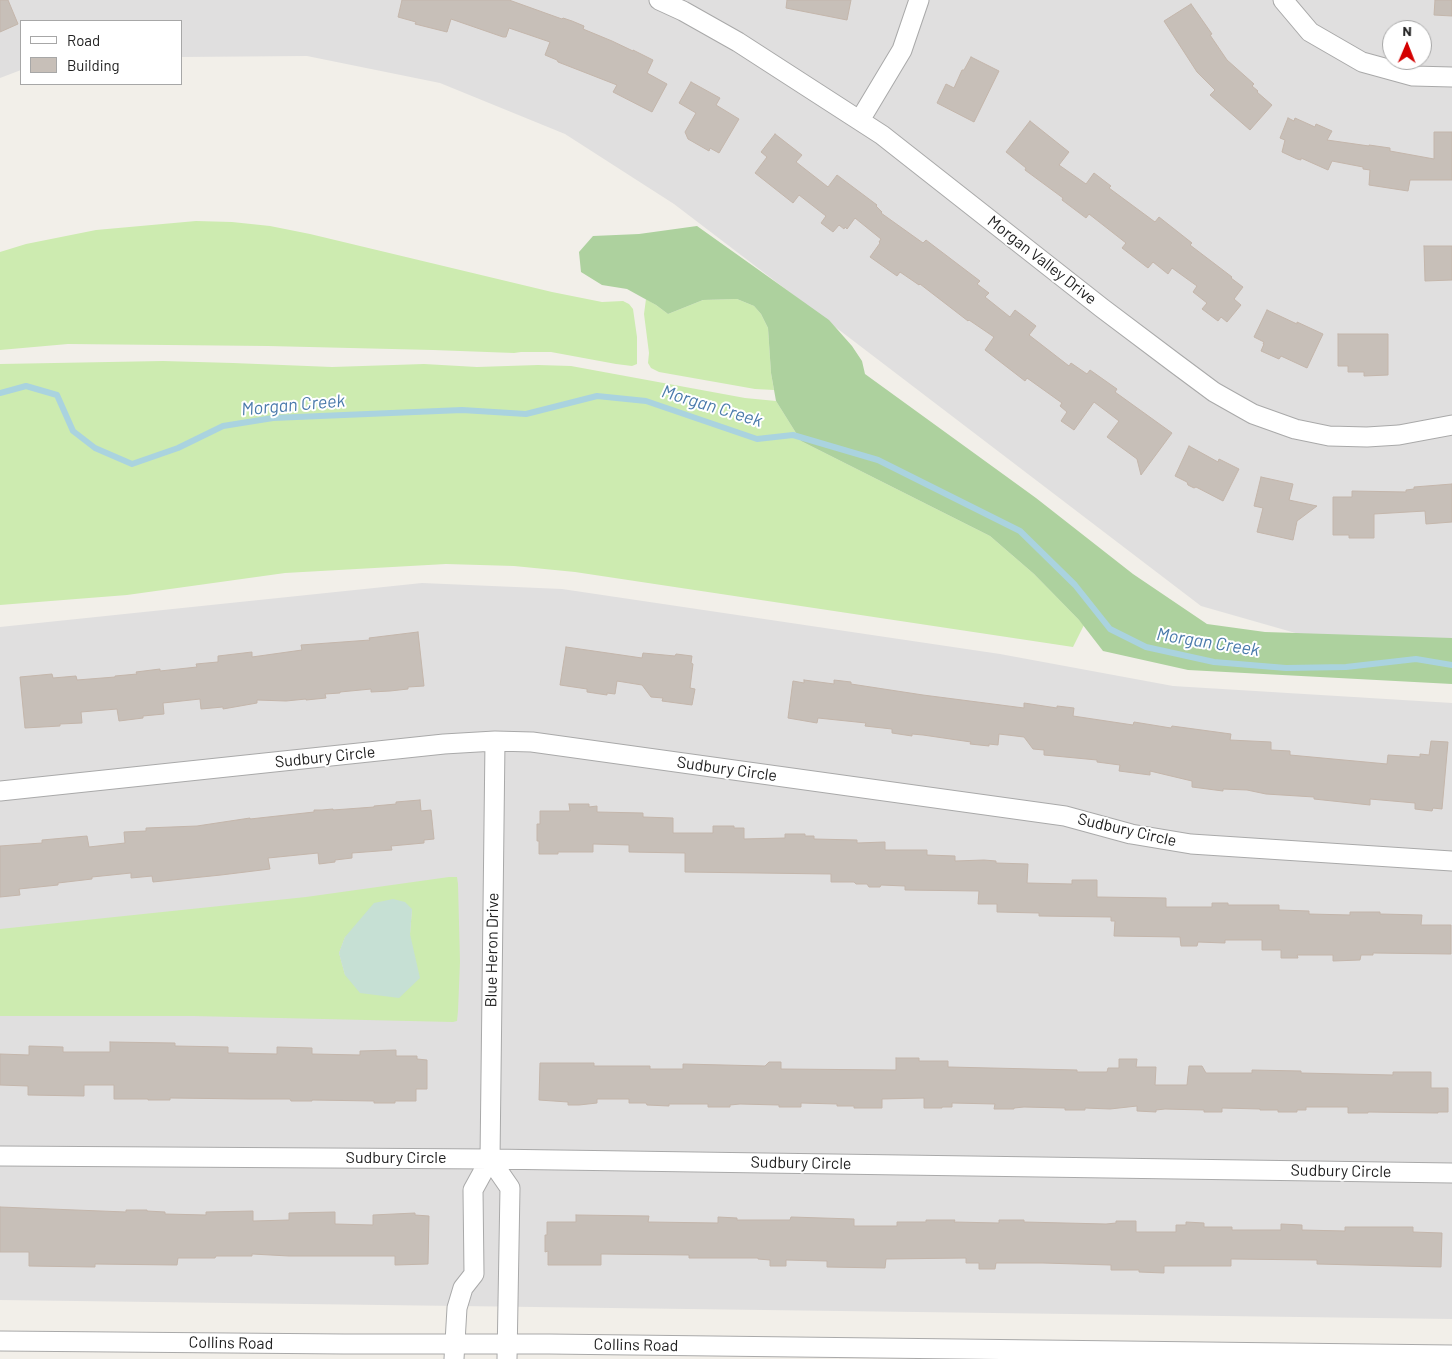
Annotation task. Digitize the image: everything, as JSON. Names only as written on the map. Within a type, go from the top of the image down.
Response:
[{"type":"street","name":"Morgan Valley Drive","points":[[659,0],[683,11],[738,42],[882,134],[1102,308],[1214,392],[1253,414],[1295,429],[1329,436],[1367,437],[1399,435],[1452,425]]},
{"type":"street","points":[[860,120],[902,50],[919,0]]},
{"type":"street","points":[[1283,0],[1310,32],[1362,62],[1413,76],[1452,76]]},
{"type":"street","name":"Sudbury Circle","points":[[0,791],[444,744],[495,741],[532,742],[1050,813],[1131,834],[1191,844],[1452,861]]},
{"type":"street","name":"Blue Heron Drive","points":[[454,1351],[457,1308],[463,1288],[474,1274],[473,1190],[490,1159],[495,741]]},
{"type":"street","name":"Sudbury Circle","points":[[0,1156],[490,1159],[1452,1173]]},
{"type":"street","points":[[490,1159],[510,1188],[507,1351]]},
{"type":"street","name":"Collins Road","points":[[0,1341],[344,1344],[454,1351],[1452,1355]]},
{"type":"shaded area","points":[[0,0],[1452,0],[1452,644],[1306,636],[1201,606],[674,204],[565,134],[440,83],[307,56],[182,57],[182,20],[20,20],[20,70],[0,78]]},
{"type":"shaded area","points":[[422,583],[562,589],[1000,654],[1173,686],[1452,703],[1452,1319],[0,1300],[0,627]]},
{"type":"green space","points":[[196,221],[270,226],[552,292],[602,302],[623,301],[633,309],[637,337],[637,364],[632,366],[616,364],[551,352],[514,353],[268,346],[68,344],[0,350],[0,252],[26,244],[96,230]]},
{"type":"green space","points":[[697,226],[829,320],[852,346],[862,361],[865,374],[1036,498],[1133,574],[1207,624],[1265,632],[1452,638],[1452,684],[1188,670],[1103,651],[1079,620],[1034,574],[990,536],[801,441],[776,401],[771,373],[768,328],[761,314],[754,306],[737,299],[703,300],[668,314],[627,289],[602,285],[581,272],[579,252],[593,236],[639,234]]},
{"type":"green space","points":[[646,299],[668,314],[703,300],[737,299],[754,306],[761,314],[768,328],[774,390],[755,389],[659,372],[651,368],[648,363],[649,353],[644,314]]},
{"type":"green space","points":[[163,361],[332,367],[424,364],[477,367],[571,366],[745,398],[776,401],[801,441],[990,536],[1034,574],[1084,625],[1073,647],[575,572],[514,566],[446,564],[285,573],[127,595],[0,605],[0,364]]},
{"type":"green space","points":[[457,877],[460,962],[457,1021],[193,1016],[0,1016],[0,929],[306,897]],"holes":[[[412,909],[410,934],[345,975],[339,953],[345,937]]]},
{"type":"green space","points":[[393,899],[405,902],[412,909],[410,934],[420,978],[399,998],[360,993],[345,975],[339,953],[345,937],[374,903]]},
{"type":"building","points":[[0,0],[8,0],[18,24],[0,32]]},
{"type":"building","points":[[402,0],[509,0],[584,26],[583,29],[653,60],[647,73],[667,84],[652,112],[613,92],[617,85],[545,55],[550,42],[509,28],[506,37],[503,37],[451,19],[447,32],[415,24],[416,22],[398,17]]},
{"type":"building","points":[[787,0],[851,0],[847,20],[786,8]]},
{"type":"building","points":[[1435,0],[1452,0],[1452,16],[1434,15]]},
{"type":"building","points":[[1191,4],[1227,60],[1254,84],[1252,86],[1257,92],[1272,105],[1250,130],[1210,95],[1215,90],[1197,72],[1164,21]]},
{"type":"building","points":[[971,57],[999,71],[974,122],[937,103],[946,84],[954,88],[962,70],[964,70]]},
{"type":"building","points":[[691,82],[720,98],[716,105],[739,119],[719,153],[710,148],[709,151],[688,139],[685,132],[696,113],[679,103]]},
{"type":"building","points":[[1288,118],[1294,121],[1295,118],[1315,127],[1316,124],[1332,131],[1327,140],[1390,148],[1390,151],[1434,159],[1434,132],[1452,132],[1452,180],[1410,180],[1408,191],[1369,185],[1370,170],[1363,169],[1363,167],[1332,161],[1328,170],[1301,158],[1301,160],[1297,159],[1282,152],[1285,140],[1280,138]]},
{"type":"building","points":[[1030,121],[1069,152],[1059,165],[1086,184],[1094,173],[1111,186],[1109,188],[1155,222],[1159,217],[1192,243],[1190,245],[1243,287],[1234,299],[1241,305],[1227,322],[1221,317],[1218,321],[1202,309],[1207,303],[1193,292],[1197,286],[1172,268],[1168,274],[1153,262],[1148,268],[1122,248],[1126,243],[1089,214],[1086,218],[1062,200],[1063,198],[1025,170],[1026,168],[1006,152]]},
{"type":"building","points":[[775,134],[802,155],[796,162],[828,187],[837,175],[877,205],[881,213],[923,243],[926,240],[980,281],[977,284],[989,293],[985,297],[1010,317],[1015,310],[1036,326],[1029,335],[1069,366],[1071,363],[1087,374],[1090,370],[1117,389],[1115,392],[1172,433],[1141,475],[1137,459],[1107,437],[1119,421],[1094,402],[1074,430],[1061,421],[1067,412],[1060,406],[1062,403],[1027,378],[1025,381],[985,350],[994,337],[968,321],[920,284],[900,272],[897,276],[870,257],[881,239],[855,218],[847,229],[839,225],[833,232],[821,223],[826,216],[799,195],[793,203],[755,173],[767,157],[761,152]]},
{"type":"building","points":[[1424,246],[1452,246],[1452,280],[1425,281]]},
{"type":"building","points":[[1267,310],[1323,334],[1307,368],[1281,356],[1279,359],[1261,351],[1264,342],[1254,337]]},
{"type":"building","points":[[1338,334],[1388,334],[1388,375],[1364,376],[1364,372],[1348,372],[1348,366],[1338,366]]},
{"type":"building","points":[[1189,446],[1218,462],[1219,459],[1239,469],[1223,501],[1196,487],[1188,485],[1187,482],[1175,476]]},
{"type":"building","points":[[1261,477],[1293,484],[1289,500],[1317,506],[1297,521],[1293,540],[1257,532],[1263,508],[1254,506]]},
{"type":"building","points":[[1452,484],[1452,522],[1426,524],[1425,511],[1374,514],[1374,538],[1349,538],[1349,535],[1333,535],[1333,497],[1352,497],[1352,491],[1406,492],[1406,490],[1414,489],[1414,487]]},
{"type":"building","points":[[418,632],[424,686],[390,691],[371,692],[371,689],[340,692],[325,694],[326,698],[306,700],[257,700],[257,703],[223,709],[223,707],[201,709],[200,699],[163,703],[164,714],[143,716],[143,718],[119,721],[117,709],[81,712],[82,723],[25,728],[20,677],[52,674],[53,678],[76,676],[77,680],[115,677],[160,669],[160,671],[197,667],[196,664],[218,662],[218,656],[252,652],[252,657],[302,650],[301,645],[370,640],[369,638]]},
{"type":"building","points":[[566,647],[642,658],[643,653],[692,656],[690,688],[695,689],[692,705],[662,701],[663,698],[651,697],[642,685],[617,681],[615,694],[607,693],[607,695],[587,692],[587,689],[560,685]]},
{"type":"building","points":[[804,680],[834,684],[834,680],[851,682],[851,684],[923,695],[1024,708],[1024,703],[1057,708],[1057,706],[1074,708],[1073,716],[1133,725],[1134,722],[1231,734],[1230,740],[1271,742],[1271,750],[1290,751],[1290,755],[1387,764],[1388,755],[1420,757],[1420,754],[1429,755],[1431,741],[1448,742],[1442,809],[1433,808],[1432,811],[1415,809],[1415,803],[1370,799],[1370,805],[1314,799],[1314,797],[1266,794],[1247,790],[1223,789],[1223,791],[1192,787],[1192,781],[1150,771],[1150,775],[1119,771],[1120,765],[1097,762],[1097,760],[1044,755],[1044,750],[1033,749],[1024,737],[999,734],[998,745],[989,744],[989,746],[923,735],[912,734],[912,736],[892,733],[892,729],[865,726],[866,723],[818,718],[817,723],[788,718],[793,681],[804,683]]},
{"type":"building","points":[[420,800],[421,811],[431,810],[434,839],[424,840],[424,843],[391,846],[392,850],[352,853],[352,858],[319,864],[318,853],[268,858],[270,869],[153,882],[152,876],[131,878],[131,873],[92,877],[92,879],[58,883],[58,885],[19,889],[20,895],[0,897],[0,846],[42,843],[42,840],[87,836],[89,847],[125,843],[124,832],[146,831],[146,828],[197,826],[250,818],[314,812],[314,810],[374,807],[396,804],[396,802]]},
{"type":"building","points":[[569,804],[589,804],[589,807],[597,806],[597,812],[643,813],[643,817],[673,818],[673,833],[713,833],[713,826],[734,826],[734,828],[744,828],[744,839],[785,838],[785,834],[805,834],[805,836],[814,836],[814,839],[857,840],[857,843],[885,842],[885,850],[927,850],[927,855],[955,856],[955,861],[984,860],[996,861],[996,863],[1028,864],[1027,883],[1072,884],[1072,880],[1097,880],[1097,897],[1166,898],[1166,907],[1212,907],[1212,903],[1228,903],[1228,905],[1279,905],[1279,910],[1309,911],[1309,914],[1350,915],[1350,912],[1380,912],[1380,914],[1422,915],[1421,925],[1451,925],[1451,954],[1373,953],[1373,955],[1361,955],[1360,960],[1333,961],[1333,955],[1297,955],[1298,958],[1281,958],[1281,950],[1262,950],[1262,940],[1225,940],[1225,943],[1198,942],[1197,946],[1181,946],[1180,937],[1114,936],[1115,921],[1111,921],[1111,917],[1039,916],[1039,913],[997,912],[997,904],[978,904],[979,891],[905,890],[905,886],[881,885],[880,887],[869,887],[867,884],[856,884],[854,882],[831,882],[831,874],[685,872],[685,853],[629,852],[629,845],[593,844],[593,852],[539,854],[537,824],[540,824],[540,811],[570,811]]},
{"type":"building","points":[[110,1042],[175,1043],[175,1046],[228,1047],[228,1053],[277,1054],[277,1047],[312,1048],[312,1054],[360,1055],[360,1051],[396,1050],[396,1056],[417,1056],[417,1059],[427,1060],[427,1089],[416,1089],[416,1101],[374,1103],[374,1101],[291,1101],[290,1099],[114,1099],[114,1085],[84,1085],[84,1096],[28,1095],[28,1086],[0,1085],[0,1054],[29,1055],[29,1046],[63,1047],[63,1052],[110,1052]]},
{"type":"building","points":[[896,1058],[919,1058],[919,1061],[948,1061],[948,1067],[1077,1070],[1077,1072],[1107,1072],[1108,1068],[1119,1068],[1119,1059],[1137,1059],[1136,1067],[1156,1067],[1155,1085],[1187,1085],[1189,1066],[1202,1066],[1206,1073],[1252,1073],[1252,1070],[1393,1075],[1393,1072],[1431,1072],[1431,1088],[1448,1088],[1448,1112],[1348,1113],[1348,1107],[1306,1107],[1306,1110],[1297,1110],[1297,1112],[1222,1108],[1222,1112],[1165,1109],[1156,1110],[1156,1112],[1137,1111],[1137,1106],[1110,1109],[1085,1108],[1085,1110],[1024,1107],[994,1109],[995,1104],[952,1103],[952,1107],[924,1108],[924,1098],[882,1099],[882,1108],[854,1108],[854,1106],[837,1106],[837,1104],[801,1103],[801,1107],[740,1104],[730,1105],[730,1107],[708,1107],[708,1104],[669,1104],[669,1106],[629,1103],[629,1099],[597,1099],[597,1103],[568,1105],[568,1102],[539,1100],[540,1063],[594,1063],[594,1066],[650,1066],[650,1069],[683,1069],[683,1064],[765,1066],[769,1062],[781,1062],[781,1069],[896,1070]]},
{"type":"building","points":[[0,1207],[126,1212],[126,1210],[147,1210],[165,1212],[165,1214],[206,1215],[206,1212],[253,1211],[253,1221],[289,1220],[289,1213],[335,1212],[335,1224],[373,1225],[373,1215],[415,1213],[415,1215],[429,1216],[428,1264],[395,1265],[395,1256],[252,1254],[252,1256],[216,1256],[215,1258],[178,1258],[177,1265],[95,1264],[95,1267],[29,1266],[29,1252],[0,1252]]},
{"type":"building","points":[[576,1215],[649,1216],[648,1222],[718,1223],[718,1217],[737,1218],[737,1220],[790,1220],[791,1217],[854,1219],[854,1226],[897,1226],[897,1222],[926,1222],[926,1220],[999,1223],[999,1220],[1024,1220],[1024,1222],[1106,1224],[1116,1223],[1116,1221],[1136,1221],[1136,1232],[1176,1232],[1176,1225],[1186,1225],[1186,1222],[1204,1223],[1204,1227],[1232,1227],[1232,1230],[1281,1230],[1281,1224],[1302,1225],[1302,1230],[1345,1231],[1345,1227],[1413,1227],[1413,1232],[1442,1233],[1441,1267],[1317,1264],[1317,1260],[1231,1259],[1231,1266],[1164,1266],[1164,1273],[1139,1272],[1139,1270],[1111,1270],[1111,1265],[1043,1263],[996,1263],[995,1269],[979,1269],[979,1263],[966,1263],[966,1258],[886,1259],[885,1268],[827,1267],[827,1261],[786,1260],[786,1266],[770,1266],[770,1260],[758,1258],[689,1258],[689,1255],[601,1254],[601,1265],[548,1265],[548,1251],[545,1252],[547,1222],[576,1222]]},
{"type":"waterway","name":"Morgan Creek","points":[[0,393],[26,386],[57,395],[73,431],[95,448],[132,464],[178,448],[223,426],[273,418],[462,410],[526,414],[597,396],[646,401],[757,439],[793,435],[878,460],[1020,531],[1075,585],[1110,629],[1146,647],[1214,662],[1286,668],[1346,667],[1416,659],[1452,665]]}]
